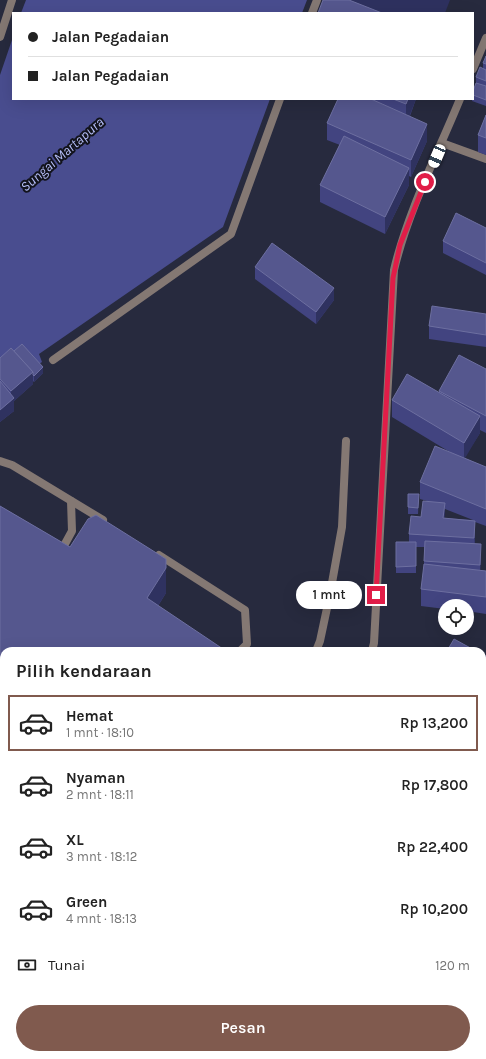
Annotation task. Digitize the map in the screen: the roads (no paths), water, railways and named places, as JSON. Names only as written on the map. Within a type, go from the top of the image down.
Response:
[{"type":"street","points":[[0,38],[12,0]]},
{"type":"street","points":[[312,12],[317,0]]},
{"type":"street","points":[[474,67],[486,38]]},
{"type":"street","points":[[53,360],[231,234],[280,100]]},
{"type":"street","points":[[373,647],[394,270],[403,238],[460,100]]},
{"type":"street","points":[[442,143],[486,160]]},
{"type":"street","points":[[318,647],[330,594],[342,527],[346,441]]},
{"type":"street","points":[[0,461],[12,464],[112,526]]},
{"type":"street","points":[[58,556],[72,531],[72,501]]},
{"type":"street","points":[[152,551],[245,610],[247,644],[244,647]]},
{"type":"water","points":[[26,0],[307,0],[302,12],[21,12]]},
{"type":"water","name":"Sungai Martapura","points":[[12,40],[12,100],[270,100],[223,227],[39,354],[42,362],[0,391],[0,75]]}]
